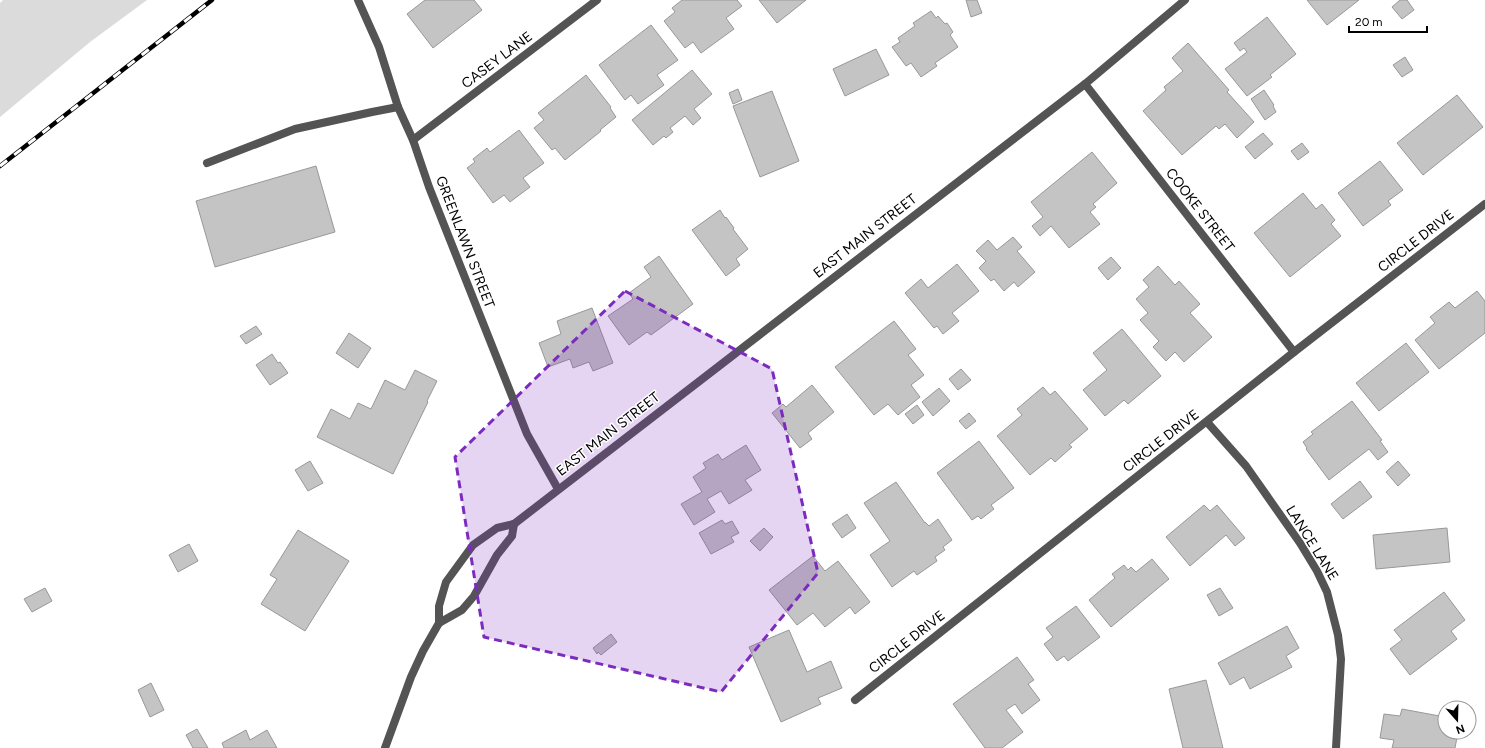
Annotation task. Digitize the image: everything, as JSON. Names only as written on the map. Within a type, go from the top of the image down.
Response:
[{"type":"street","name":"GREENLAWN STREET","points":[[358,0],[379,47],[398,108],[413,140],[429,187],[527,434],[558,489]]},
{"type":"street","name":"CASEY LANE","points":[[413,140],[597,0]]},
{"type":"street","name":"EAST MAIN STREET","points":[[514,524],[1085,84],[1185,0]]},
{"type":"street","name":"COOKE STREET","points":[[1085,84],[1294,352]]},
{"type":"street","points":[[207,163],[295,130],[372,112],[398,108]]},
{"type":"street","name":"CIRCLE DRIVE","points":[[854,700],[1294,352],[1485,204]]},
{"type":"street","name":"LANCE LANE","points":[[1207,422],[1246,466],[1300,543],[1327,592],[1338,635],[1341,659],[1336,748]]},
{"type":"street","points":[[386,748],[411,677],[439,623],[462,610],[474,596],[497,555],[512,536],[514,524],[497,528],[473,544],[446,582],[438,606],[439,623]]},
{"type":"highlighted area","points":[[625,291],[772,369],[818,573],[721,692],[484,637],[455,457]]},
{"type":"shaded area","points":[[3,0],[147,0],[90,42],[0,117],[0,3]]},
{"type":"building","points":[[425,0],[474,0],[482,10],[433,48],[407,14]]},
{"type":"building","points":[[682,0],[737,0],[742,6],[726,18],[734,29],[701,53],[693,42],[685,48],[664,21],[675,12],[672,8]]},
{"type":"building","points":[[759,0],[806,0],[777,23]]},
{"type":"building","points":[[966,0],[977,0],[982,13],[971,17]]},
{"type":"building","points":[[1307,0],[1359,0],[1327,25]]},
{"type":"building","points":[[1400,0],[1407,0],[1414,10],[1402,19],[1392,7]]},
{"type":"building","points":[[931,11],[936,18],[938,16],[945,24],[947,23],[953,32],[950,35],[958,47],[935,63],[937,66],[921,77],[911,63],[906,66],[892,47],[900,42],[898,38],[915,26],[913,23]]},
{"type":"building","points":[[1267,17],[1296,54],[1270,75],[1272,77],[1247,96],[1225,69],[1247,52],[1244,48],[1240,51],[1234,43]]},
{"type":"building","points":[[651,25],[678,60],[657,75],[664,85],[638,104],[631,95],[625,100],[599,65]]},
{"type":"building","points":[[1188,43],[1229,90],[1227,92],[1254,122],[1237,138],[1225,124],[1219,129],[1216,126],[1182,155],[1143,111],[1166,90],[1164,87],[1183,71],[1172,58]]},
{"type":"building","points":[[876,49],[889,75],[845,96],[833,69]]},
{"type":"building","points":[[1405,57],[1413,70],[1402,77],[1393,65]]},
{"type":"building","points":[[692,70],[712,94],[694,109],[701,118],[693,125],[685,116],[670,128],[673,132],[666,138],[664,136],[653,145],[632,120]]},
{"type":"building","points":[[586,75],[611,107],[610,108],[616,117],[565,160],[555,148],[552,150],[534,128],[544,120],[538,113]]},
{"type":"building","points":[[738,89],[742,100],[733,104],[729,93]]},
{"type":"building","points":[[1264,90],[1274,105],[1273,106],[1276,112],[1265,120],[1251,99]]},
{"type":"building","points":[[772,91],[799,161],[760,177],[733,106]]},
{"type":"building","points":[[1457,95],[1483,127],[1423,175],[1397,143]]},
{"type":"building","points":[[519,130],[544,163],[523,178],[530,187],[510,202],[504,195],[493,203],[467,168],[475,162],[473,159],[487,148],[490,152]]},
{"type":"building","points":[[1263,133],[1273,144],[1255,159],[1245,147]]},
{"type":"building","points":[[1302,143],[1309,152],[1298,160],[1291,151]]},
{"type":"building","points":[[1092,152],[1117,183],[1093,204],[1096,207],[1090,212],[1100,224],[1069,248],[1051,226],[1040,236],[1032,226],[1043,217],[1031,202]]},
{"type":"building","points":[[1380,161],[1403,190],[1388,201],[1391,205],[1363,226],[1338,193]]},
{"type":"building","points":[[316,166],[335,232],[215,267],[196,201]]},
{"type":"building","points":[[1303,193],[1316,209],[1322,204],[1335,220],[1331,224],[1341,236],[1290,277],[1254,233]]},
{"type":"building","points":[[720,210],[748,249],[736,259],[740,265],[726,276],[692,230]]},
{"type":"building","points":[[1013,237],[1022,247],[1017,251],[1035,272],[1018,287],[1014,282],[1004,291],[994,279],[991,281],[979,268],[986,261],[976,251],[988,240],[997,250]]},
{"type":"building","points":[[659,256],[693,304],[651,335],[647,332],[629,345],[608,316],[633,299],[629,293],[651,277],[644,267]]},
{"type":"building","points":[[1111,257],[1121,268],[1108,280],[1098,268]]},
{"type":"building","points":[[957,264],[979,291],[952,313],[959,321],[943,334],[937,326],[934,328],[905,293],[921,279],[928,288]]},
{"type":"building","points":[[1158,266],[1175,285],[1179,281],[1200,304],[1190,313],[1212,337],[1184,362],[1175,352],[1166,361],[1153,347],[1159,341],[1140,320],[1148,313],[1136,299],[1149,287],[1143,280]]},
{"type":"building","points":[[1477,291],[1485,301],[1485,333],[1439,369],[1415,340],[1435,323],[1430,317],[1449,302],[1455,308]]},
{"type":"building","points":[[592,308],[613,363],[593,371],[589,362],[573,368],[570,359],[548,367],[539,343],[561,334],[557,321]]},
{"type":"building","points":[[894,321],[916,349],[908,355],[924,375],[911,385],[920,397],[898,415],[888,404],[874,415],[835,367]]},
{"type":"building","points":[[256,326],[262,334],[246,344],[240,336]]},
{"type":"building","points":[[1122,329],[1161,376],[1128,404],[1124,400],[1105,416],[1083,390],[1107,370],[1093,353]]},
{"type":"building","points":[[349,333],[371,348],[358,368],[336,353]]},
{"type":"building","points":[[1406,343],[1429,372],[1379,411],[1356,383]]},
{"type":"building","points":[[272,354],[278,363],[280,362],[288,373],[270,385],[256,365]]},
{"type":"building","points":[[961,369],[971,380],[958,390],[949,379]]},
{"type":"building","points":[[415,370],[437,381],[393,474],[317,437],[331,409],[350,419],[358,403],[371,409],[385,380],[405,390]]},
{"type":"building","points":[[812,385],[834,412],[808,433],[812,439],[800,448],[772,413],[783,404],[786,407]]},
{"type":"building","points":[[1043,387],[1050,395],[1055,391],[1088,429],[1069,445],[1072,447],[1055,462],[1051,458],[1030,475],[997,436],[1022,415],[1017,409]]},
{"type":"building","points":[[939,388],[950,401],[933,416],[922,402]]},
{"type":"building","points":[[1352,401],[1382,440],[1380,441],[1388,452],[1378,460],[1369,449],[1329,480],[1306,449],[1307,448],[1303,442],[1313,434],[1311,432]]},
{"type":"building","points":[[917,405],[924,415],[913,424],[905,414]]},
{"type":"building","points":[[969,413],[976,421],[966,429],[959,421]]},
{"type":"building","points":[[979,441],[1014,488],[991,505],[994,509],[981,519],[978,516],[972,520],[937,473]]},
{"type":"building","points":[[746,445],[761,470],[745,480],[752,490],[729,504],[721,491],[707,499],[715,512],[694,525],[681,504],[702,492],[693,477],[706,468],[703,463],[718,454],[722,460]]},
{"type":"building","points":[[310,461],[323,483],[308,491],[295,470]]},
{"type":"building","points":[[1398,461],[1410,475],[1398,486],[1386,472]]},
{"type":"building","points":[[1360,481],[1372,497],[1343,519],[1331,504]]},
{"type":"building","points":[[896,482],[925,523],[929,526],[938,519],[952,540],[943,547],[945,550],[935,557],[937,561],[917,575],[914,571],[892,587],[870,555],[890,541],[864,503]]},
{"type":"building","points":[[1204,505],[1210,511],[1217,505],[1245,538],[1235,546],[1226,535],[1190,566],[1166,537]]},
{"type":"building","points":[[847,514],[856,528],[842,538],[832,524]]},
{"type":"building","points":[[722,520],[725,524],[732,521],[739,533],[731,537],[734,542],[711,554],[699,533]]},
{"type":"building","points":[[764,528],[773,537],[760,551],[750,541]]},
{"type":"building","points":[[1447,528],[1450,562],[1376,569],[1373,535]]},
{"type":"building","points":[[298,530],[349,561],[305,631],[261,604],[277,579],[270,575]]},
{"type":"building","points":[[189,544],[198,561],[178,572],[169,555]]},
{"type":"building","points":[[813,556],[825,571],[838,561],[870,602],[855,614],[850,607],[825,627],[813,613],[797,625],[769,590]]},
{"type":"building","points":[[1152,559],[1169,579],[1111,627],[1089,600],[1115,578],[1112,574],[1124,565],[1128,570],[1131,567],[1136,572]]},
{"type":"building","points":[[45,588],[52,601],[32,612],[24,599]]},
{"type":"building","points":[[1220,588],[1233,608],[1219,616],[1207,595]]},
{"type":"building","points":[[1444,592],[1465,620],[1451,631],[1457,639],[1410,675],[1390,649],[1402,640],[1394,630]]},
{"type":"building","points":[[1076,606],[1100,637],[1068,661],[1064,656],[1057,661],[1044,644],[1053,637],[1046,628]]},
{"type":"building","points":[[1287,626],[1299,648],[1286,656],[1292,667],[1250,689],[1244,677],[1230,685],[1218,663]]},
{"type":"building","points":[[789,630],[807,672],[831,661],[842,688],[818,698],[821,704],[781,722],[749,647]]},
{"type":"building","points":[[611,634],[617,642],[601,655],[598,652],[597,654],[593,648]]},
{"type":"building","points":[[1017,657],[1034,680],[1028,684],[1040,700],[1022,714],[1015,704],[1006,710],[1023,732],[1002,748],[985,748],[953,704]]},
{"type":"building","points":[[1206,680],[1223,748],[1183,748],[1169,689]]},
{"type":"building","points":[[151,683],[164,710],[150,717],[138,690]]},
{"type":"building","points":[[1402,709],[1437,716],[1437,740],[1456,740],[1455,748],[1392,748],[1394,740],[1380,738],[1384,714],[1400,716]]},
{"type":"building","points":[[197,729],[208,748],[193,748],[186,735]]},
{"type":"building","points":[[246,730],[250,740],[267,730],[277,748],[224,748],[222,743]]},
{"type":"railway","points":[[0,166],[212,0]]}]
